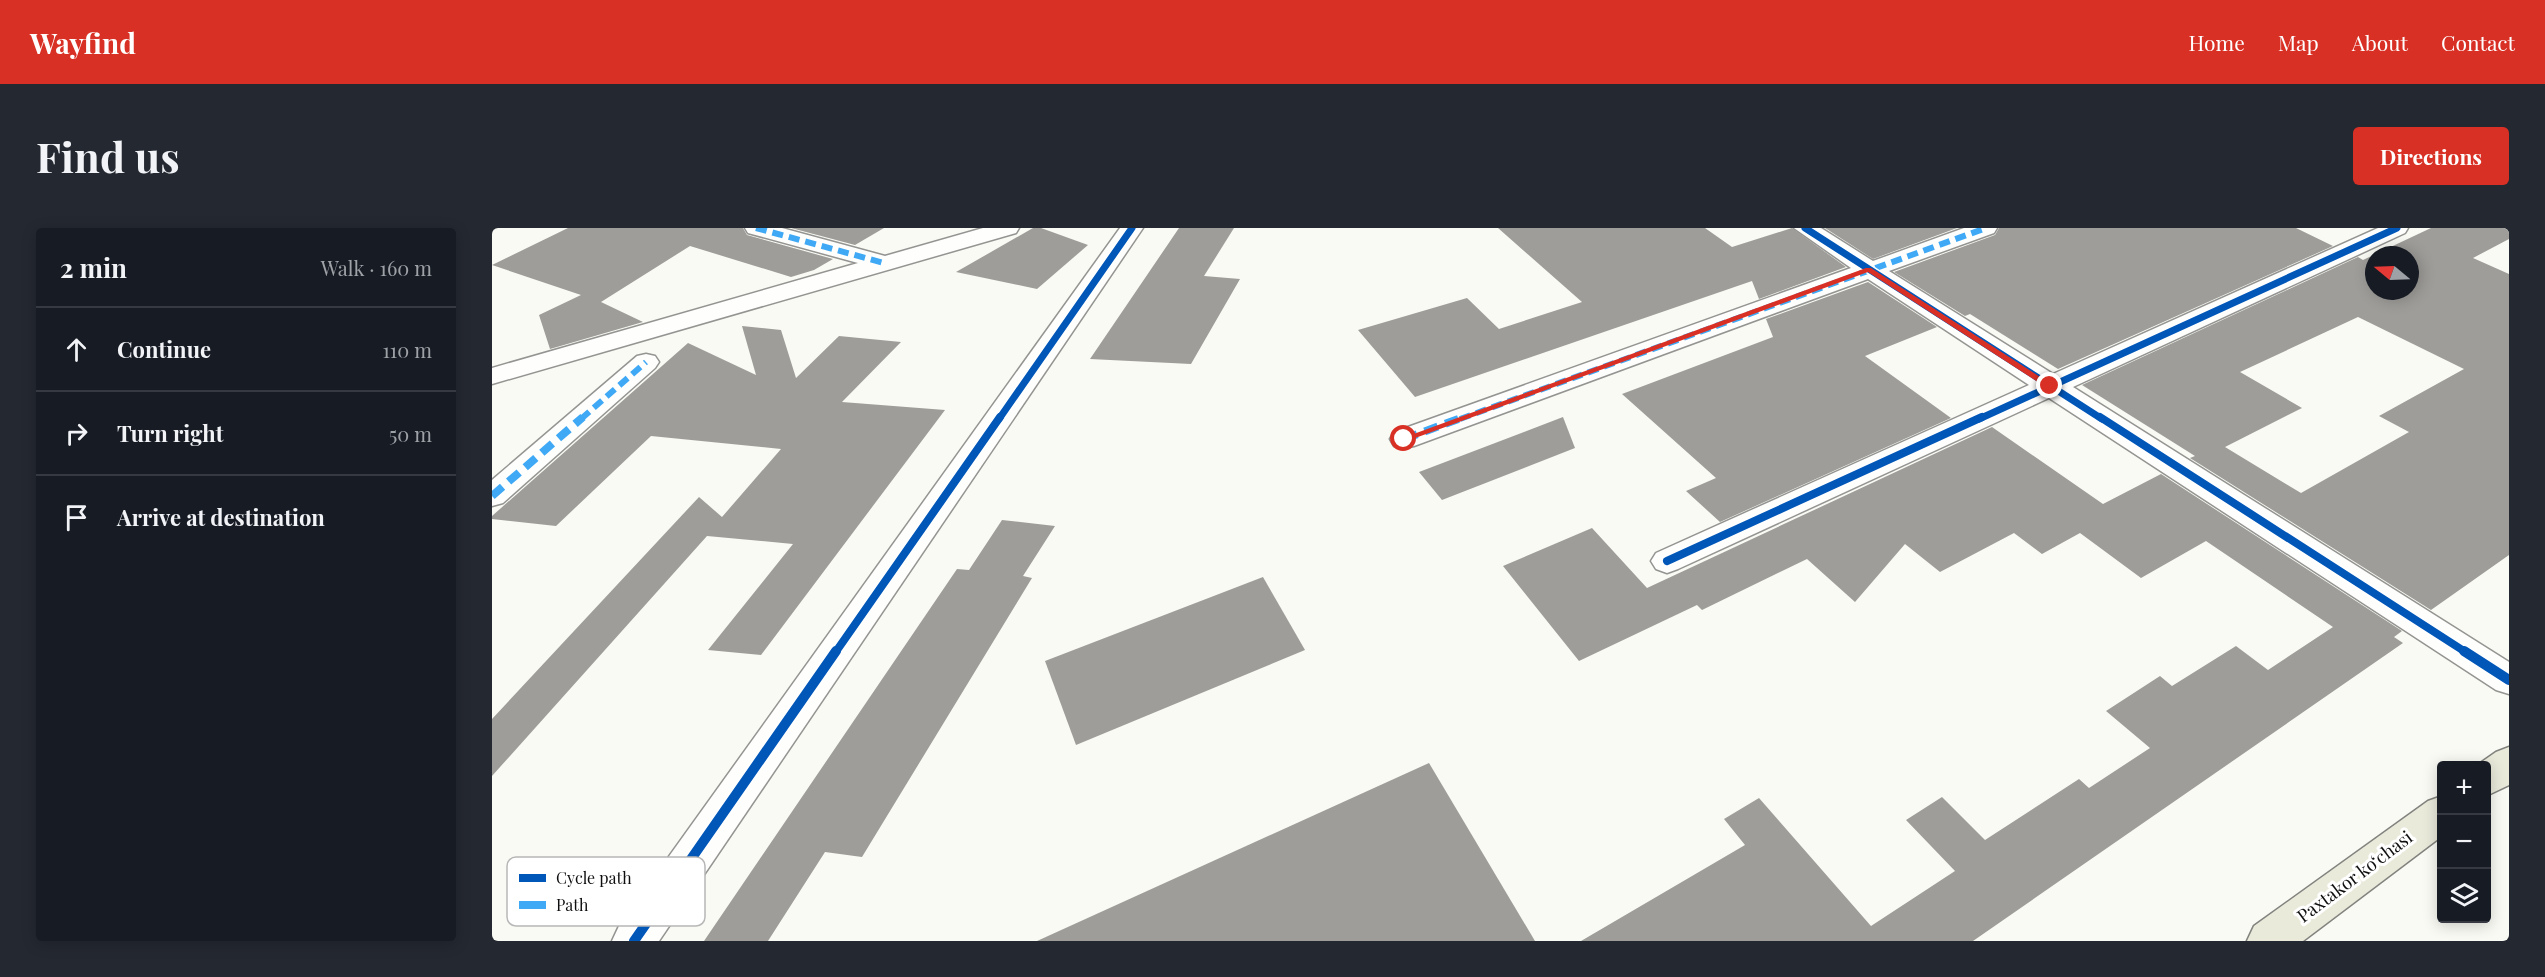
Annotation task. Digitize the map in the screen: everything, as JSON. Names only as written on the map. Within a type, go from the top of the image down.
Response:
[{"type":"main road","points":[[2491,777],[2509,763]]},
{"type":"main road","name":"Paxtakor koʻchasi","points":[[2269,941],[2439,815]]},
{"type":"street","points":[[756,228],[884,263]]},
{"type":"street","points":[[492,376],[1008,228]]},
{"type":"street","points":[[693,857],[1132,228]]},
{"type":"street","points":[[1805,228],[2509,680]]},
{"type":"street","points":[[1404,439],[1986,228]]},
{"type":"street","points":[[1667,561],[2397,228]]},
{"type":"street","points":[[492,496],[646,362]]},
{"type":"street","points":[[634,941],[644,926]]},
{"type":"building","points":[[568,228],[743,228],[747,235],[833,259],[814,270],[791,277],[690,246],[601,302],[643,322],[550,349],[539,315],[581,295],[492,265]]},
{"type":"building","points":[[791,228],[884,228],[855,245]]},
{"type":"building","points":[[1033,228],[1041,228],[1088,245],[1037,289],[956,272]]},
{"type":"building","points":[[1179,228],[1234,228],[1204,276],[1240,279],[1191,364],[1090,359]]},
{"type":"building","points":[[1498,228],[1705,228],[1732,247],[1792,228],[1846,267],[1759,299],[1752,281],[1415,397],[1358,330],[1467,298],[1499,329],[1582,302]]},
{"type":"building","points":[[1825,228],[1957,228],[1873,259]]},
{"type":"building","points":[[1999,228],[2296,228],[2333,246],[2058,369],[1970,314],[1965,316],[1894,272],[1995,235]]},
{"type":"building","points":[[2431,228],[2509,228],[2509,239],[2473,258],[2509,274],[2509,555],[2431,610],[2190,458],[2195,456],[2082,385],[2358,257],[2365,259],[2365,300],[2419,300],[2419,246],[2393,246]],"holes":[[[2358,317],[2464,369],[2379,416],[2409,432],[2301,493],[2225,447],[2302,408],[2240,372]]]},
{"type":"building","points":[[1868,282],[1937,327],[1865,356],[1951,418],[1720,522],[1686,491],[1716,478],[1622,394],[1773,337],[1766,319]]},
{"type":"building","points":[[742,326],[781,330],[796,378],[839,336],[901,342],[842,402],[945,410],[761,655],[708,650],[793,544],[707,536],[492,776],[492,719],[699,497],[722,517],[781,449],[651,436],[556,526],[492,519],[492,516],[688,343],[756,375]]},
{"type":"building","points":[[1563,417],[1575,448],[1442,500],[1419,472]]},
{"type":"building","points":[[1992,427],[2103,504],[2161,474],[2402,631],[2394,637],[2403,643],[1973,941],[1581,941],[1745,845],[1724,819],[1759,798],[1871,926],[1955,871],[1906,820],[1942,797],[1985,840],[2079,779],[2089,788],[2150,748],[2106,711],[2160,676],[2172,686],[2236,646],[2268,670],[2333,627],[2206,541],[2141,578],[2080,533],[2042,554],[2014,533],[1940,572],[1905,544],[1855,602],[1807,559],[1702,610],[1697,605],[1579,661],[1503,566],[1592,528],[1647,588]]},
{"type":"building","points":[[1002,520],[1055,526],[1023,576],[1032,578],[862,857],[825,852],[768,941],[704,941],[957,569],[969,570]]},
{"type":"building","points":[[1263,577],[1305,650],[1076,745],[1045,661]]},
{"type":"building","points":[[1429,763],[1535,941],[1037,941]]},
{"type":"marked path","points":[[756,228],[884,263]]},
{"type":"marked path","points":[[1404,439],[1986,228]]},
{"type":"marked path","points":[[492,496],[646,362]]},
{"type":"cycle path","points":[[693,857],[1132,228]]},
{"type":"cycle path","points":[[1805,228],[2509,680]]},
{"type":"cycle path","points":[[1667,561],[2397,228]]},
{"type":"cycle path","points":[[634,941],[644,926]]},
{"type":"route","points":[[1404,439],[1869,270],[2050,386]]}]
